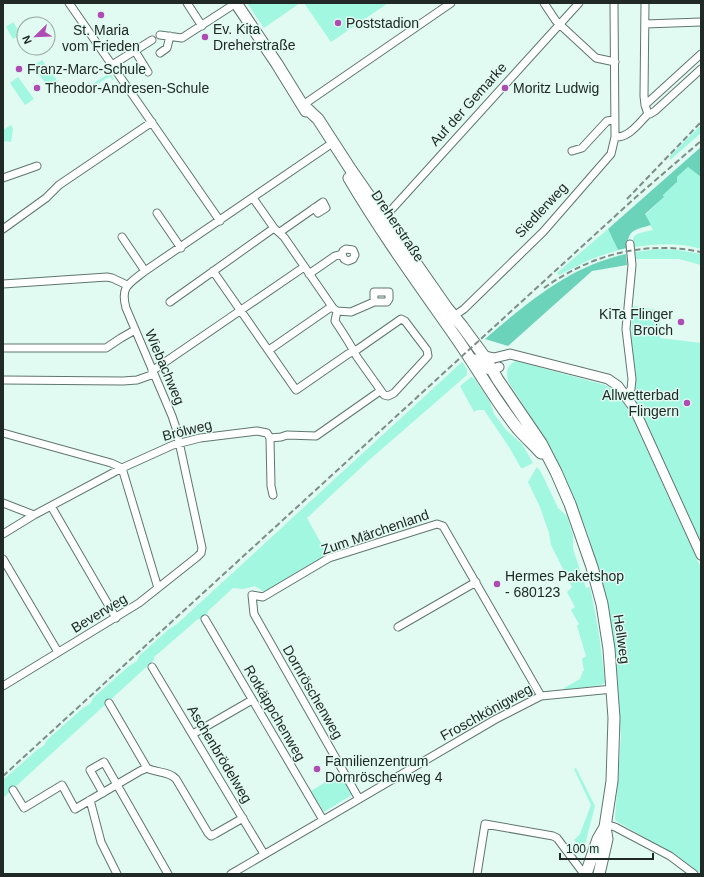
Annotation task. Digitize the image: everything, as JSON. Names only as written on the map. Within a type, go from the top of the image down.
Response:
[{"type":"main road","name":"Dreherstraße","points":[[236,3],[303,105],[312,123],[450,319]]},
{"type":"main road","name":"Dreherstraße","points":[[303,105],[318,119],[352,170],[380,219]]},
{"type":"main road","name":"Hellweg","points":[[450,319],[459,342],[518,429],[552,464]]},
{"type":"main road","name":"Hellweg","points":[[450,319],[491,365],[498,380],[534,432],[552,464],[570,504],[592,567],[606,625],[613,690],[614,733],[612,781],[605,826],[607,839],[599,874]]},
{"type":"main road","name":"Hellweg","points":[[585,874],[598,839],[605,826]]},
{"type":"street","points":[[69,3],[220,221]]},
{"type":"street","points":[[187,3],[202,26]]},
{"type":"street","name":"Dreherstraße","points":[[160,35],[182,38],[236,3]]},
{"type":"street","points":[[303,105],[450,3]]},
{"type":"street","points":[[544,3],[560,24],[596,58],[615,62]]},
{"type":"street","name":"Auf der Gemarke","points":[[380,219],[398,203],[579,3]]},
{"type":"street","name":"Siedlerweg","points":[[450,319],[464,309],[553,221],[608,158],[613,149],[615,62],[614,3]]},
{"type":"street","points":[[645,3],[645,105],[648,114]]},
{"type":"street","points":[[645,24],[701,22]]},
{"type":"street","points":[[160,53],[167,48],[170,36]]},
{"type":"street","points":[[112,65],[152,40]]},
{"type":"street","points":[[135,51],[148,72]]},
{"type":"street","points":[[645,105],[701,54]]},
{"type":"street","points":[[614,137],[621,137],[632,130],[648,114],[655,111],[701,69]]},
{"type":"street","points":[[572,151],[582,148],[607,121],[614,120]]},
{"type":"street","points":[[3,229],[46,198],[59,185],[152,122]]},
{"type":"street","name":"Dreherstraße","points":[[328,146],[331,145],[333,147],[352,170]]},
{"type":"street","points":[[3,284],[107,277],[127,285],[145,271],[181,248],[328,146]]},
{"type":"street","points":[[3,178],[38,166]]},
{"type":"street","points":[[213,272],[296,390],[348,354],[354,351],[401,319],[406,321],[427,350],[428,356],[394,392],[388,396],[384,395],[380,391],[354,351],[335,321],[334,309],[253,198]]},
{"type":"street","points":[[170,302],[277,230],[314,208]]},
{"type":"street","points":[[157,213],[181,248]]},
{"type":"street","points":[[122,238],[145,271]]},
{"type":"street","points":[[626,395],[631,389],[632,384],[626,329],[632,265],[630,244]]},
{"type":"street","points":[[309,274],[336,256],[342,254]]},
{"type":"street","points":[[3,380],[137,380],[153,372],[304,267]]},
{"type":"street","name":"Wiebachweg","points":[[127,285],[123,298],[172,416],[202,548],[201,552]]},
{"type":"street","points":[[269,350],[334,309],[351,312],[374,302]]},
{"type":"street","points":[[3,348],[106,348],[135,330]]},
{"type":"street","name":"Hellweg","points":[[459,342],[480,366],[491,365]]},
{"type":"street","points":[[488,386],[491,365],[518,356],[608,379],[618,386],[626,395],[641,421],[701,555]]},
{"type":"street","name":"Brölweg","points":[[3,534],[34,515],[122,468],[146,456],[179,443],[200,438],[257,431],[267,433],[270,438],[282,438],[287,435],[316,436],[380,391]]},
{"type":"street","points":[[3,433],[111,463],[122,468],[158,588]]},
{"type":"street","points":[[270,438],[271,486],[273,495]]},
{"type":"street","points":[[3,503],[34,515]]},
{"type":"street","points":[[51,506],[116,618]]},
{"type":"street","name":"Zum Märchenland","points":[[252,595],[263,597],[332,557],[437,524],[443,526],[476,582]]},
{"type":"street","name":"Beverweg","points":[[3,686],[139,603],[197,557],[201,552]]},
{"type":"street","points":[[3,559],[58,652]]},
{"type":"street","points":[[398,627],[476,582],[541,696]]},
{"type":"street","name":"Dornröschenweg","points":[[252,595],[254,614],[360,800]]},
{"type":"street","name":"Rotkäppchenweg","points":[[205,619],[323,820]]},
{"type":"street","name":"Aschenbrödelweg","points":[[152,667],[264,854]]},
{"type":"street","name":"Froschkönigweg","points":[[231,874],[360,800],[496,719],[541,696],[613,690]]},
{"type":"street","points":[[193,734],[252,700]]},
{"type":"street","points":[[110,703],[147,768],[151,771],[169,774],[176,779],[211,836],[243,818]]},
{"type":"street","points":[[103,793],[90,770],[104,762],[168,874]]},
{"type":"street","points":[[13,790],[24,808],[62,785],[75,809],[147,768]]},
{"type":"street","points":[[90,800],[101,842],[117,874]]},
{"type":"street","points":[[476,874],[485,824],[553,836],[557,838],[585,874]]},
{"type":"street","points":[[605,826],[615,827],[670,856],[694,874]]},
{"type":"green space","points":[[247,3],[300,3],[264,28]]},
{"type":"green space","name":"Poststadion","points":[[304,3],[388,3],[331,42]]},
{"type":"green space","points":[[13,22],[16,26],[16,37],[13,39],[6,27]]},
{"type":"green space","points":[[42,60],[58,82],[49,88],[33,66]]},
{"type":"green space","points":[[107,69],[114,79],[112,80],[110,76],[93,87],[95,91],[92,91],[88,86],[88,83],[89,82],[91,85],[108,74]]},
{"type":"green space","points":[[18,77],[34,99],[25,105],[10,83]]},
{"type":"green space","points":[[11,125],[13,129],[11,142],[3,141],[3,130]]},
{"type":"green space","points":[[701,125],[701,133],[670,160],[670,156]]},
{"type":"green space","points":[[701,147],[701,177],[688,167],[677,177],[677,182],[663,195],[664,197],[645,214],[651,225],[633,231],[629,237],[627,248],[618,250],[608,229]]},
{"type":"green space","points":[[688,167],[701,177],[701,249],[684,245],[668,244],[634,247],[633,238],[635,236],[653,230],[645,215],[664,197],[663,195],[677,182],[677,177]]},
{"type":"green space","points":[[608,229],[618,250],[591,259],[559,275],[557,273]]},
{"type":"green space","points":[[660,249],[701,254],[701,265],[679,259],[636,259],[635,252]]},
{"type":"green space","points":[[626,254],[627,265],[592,271],[508,346],[485,339],[533,299],[568,277],[586,267]]},
{"type":"green space","points":[[633,306],[662,311],[659,332],[660,338],[701,343],[701,547],[635,401],[635,378],[631,340]]},
{"type":"green space","points":[[516,361],[605,385],[617,395],[624,403],[632,417],[701,568],[701,874],[680,858],[616,821],[621,737],[617,677],[608,605],[588,534],[567,482],[553,452],[508,381],[507,374],[509,366]]},
{"type":"green space","points":[[462,362],[467,369],[467,375],[368,461],[307,518],[328,556],[264,592],[255,586],[243,589],[233,588],[208,611],[206,619],[198,619],[154,657],[154,660],[3,798],[3,780],[38,749],[44,746],[47,740],[83,708],[91,703],[93,698],[129,666],[137,661],[139,656],[169,629],[177,624]]},
{"type":"green space","points":[[471,377],[474,378],[490,402],[494,414],[506,430],[522,444],[533,463],[521,468],[484,410],[477,410],[474,412],[460,386]]},
{"type":"green space","points":[[537,467],[541,472],[558,508],[567,516],[573,535],[573,549],[586,588],[590,587],[604,671],[605,683],[601,685],[565,690],[564,688],[580,679],[584,671],[582,659],[586,656],[577,626],[579,624],[571,610],[575,607],[567,592],[572,587],[551,545],[549,533],[540,507],[528,482]]},
{"type":"green space","points":[[576,768],[595,806],[585,844],[580,845],[574,840],[580,834],[591,805],[574,769]]},
{"type":"green space","points":[[340,773],[353,794],[324,812],[311,791]]},
{"type":"railway","points":[[627,199],[701,122]]},
{"type":"railway","points":[[3,776],[636,197],[701,141]]},
{"type":"railway","points":[[544,288],[562,276],[580,267],[619,253],[639,249],[659,248],[701,252]]},
{"type":"place","name":"St. Maria vom Frieden","points":[[101,15]]},
{"type":"place","name":"Poststadion","points":[[338,23]]},
{"type":"place","name":"Ev. Kita Dreherstraße","points":[[205,37]]},
{"type":"place","name":"Franz-Marc-Schule","points":[[19,69]]},
{"type":"place","name":"Theodor-Andresen-Schule","points":[[37,88]]},
{"type":"place","name":"Moritz Ludwig","points":[[505,88]]},
{"type":"place","name":"KiTa Flinger Broich","points":[[681,322]]},
{"type":"place","name":"Allwetterbad Flingern","points":[[687,403]]},
{"type":"place","name":"Hermes Paketshop - 680123","points":[[497,584]]},
{"type":"place","name":"Familienzentrum Dornröschenweg 4","points":[[317,769]]}]
